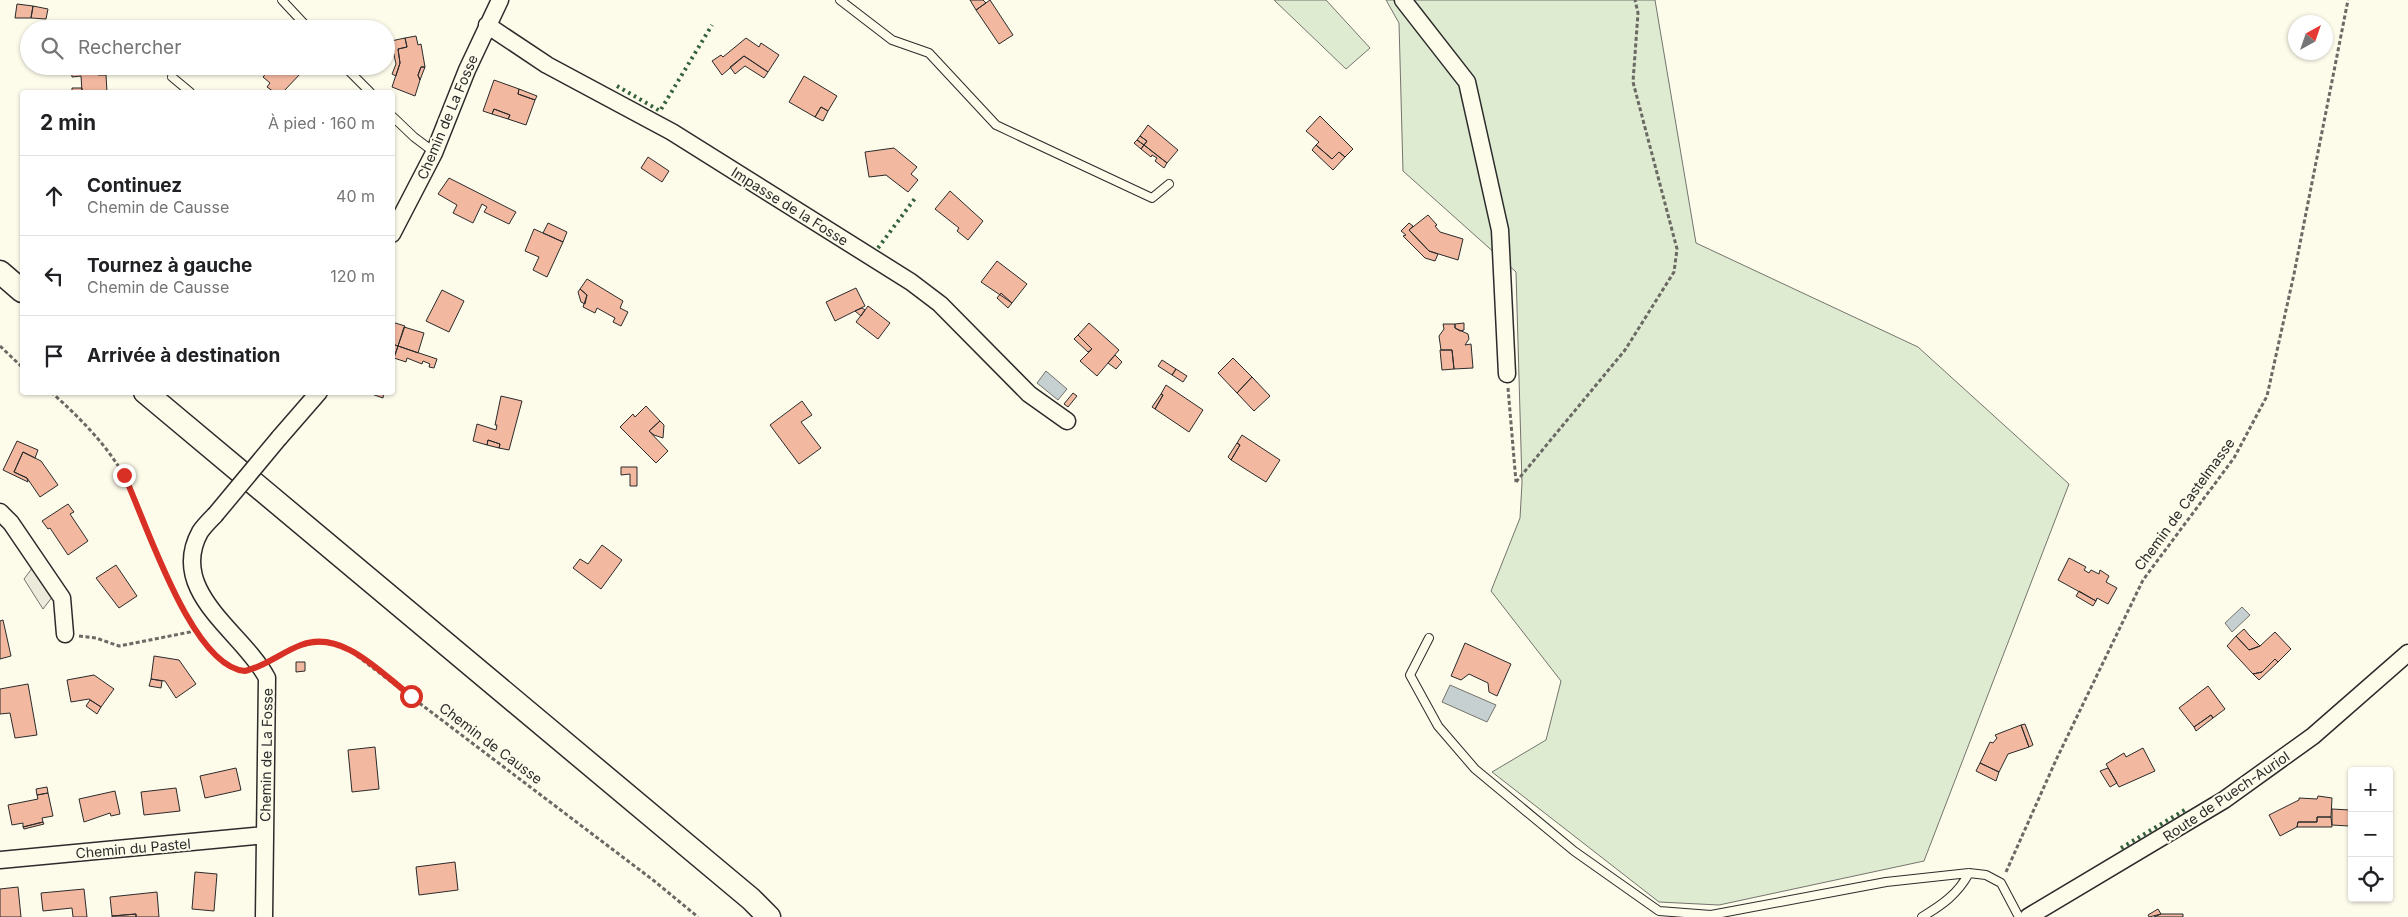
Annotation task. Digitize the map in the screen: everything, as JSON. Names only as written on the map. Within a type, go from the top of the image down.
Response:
[{"type":"main road","points":[[0,272],[20,289]]},
{"type":"main road","points":[[149,395],[735,886],[769,917]]},
{"type":"street","name":"Chemin de La Fosse","points":[[395,228],[434,153],[500,0]]},
{"type":"street","points":[[1403,0],[1467,82],[1500,230],[1506,374]]},
{"type":"street","name":"Impasse de la Fosse","points":[[488,25],[547,65],[672,132],[911,282],[940,304],[1029,394],[1067,421]]},
{"type":"street","name":"Chemin de La Fosse","points":[[264,917],[267,678],[260,665],[211,610],[197,588],[193,570],[193,551],[200,532],[315,395]]},
{"type":"street","points":[[0,512],[11,523],[62,598],[65,634]]},
{"type":"street","name":"Route de Puech-Auriol","points":[[2028,917],[2224,800],[2313,736],[2408,653]]},
{"type":"street","name":"Chemin du Pastel","points":[[0,860],[265,835]]},
{"type":"lane","points":[[282,0],[301,20]]},
{"type":"lane","points":[[840,0],[892,40],[928,53],[996,125],[1152,198],[1169,184]]},
{"type":"lane","points":[[353,75],[368,90]]},
{"type":"lane","points":[[172,77],[188,90]]},
{"type":"lane","points":[[395,119],[434,153]]},
{"type":"lane","points":[[1429,638],[1410,675],[1438,726],[1482,775],[1574,851],[1660,910],[1711,915],[1886,882],[1969,873],[1986,875],[2002,883],[2019,917]]},
{"type":"lane","points":[[1922,917],[1946,902],[1963,884],[1969,873]]},
{"type":"path","points":[[1506,374],[1516,482],[1625,350],[1674,272],[1676,249],[1633,82],[1638,13],[1635,0]]},
{"type":"path","name":"Chemin de Castelmasse","points":[[2002,883],[2056,760],[2143,580],[2234,458],[2267,396],[2294,274],[2348,0]]},
{"type":"path","points":[[0,346],[20,365]]},
{"type":"path","name":"Chemin de Causse","points":[[54,395],[88,427],[108,450],[124,475],[176,599],[195,629],[216,654],[233,668],[245,671],[311,642],[329,642],[348,649],[653,880],[698,917]]},
{"type":"path","points":[[65,634],[96,638],[118,646],[190,632],[195,629]]},
{"type":"green space","points":[[1274,0],[1326,0],[1370,48],[1346,69]]},
{"type":"green space","points":[[1386,0],[1655,0],[1696,243],[1918,347],[2069,484],[1924,861],[1719,905],[1659,902],[1492,772],[1546,740],[1561,681],[1491,591],[1520,518],[1522,483],[1516,272],[1403,171],[1399,23]]},
{"type":"shaded area","points":[[1046,371],[1067,389],[1058,400],[1037,383]]},
{"type":"shaded area","points":[[33,567],[53,596],[43,609],[24,579]]},
{"type":"shaded area","points":[[2242,607],[2250,615],[2232,632],[2225,623]]},
{"type":"shaded area","points":[[1450,685],[1496,705],[1487,722],[1442,702]]},
{"type":"building","points":[[970,0],[983,0],[986,3],[976,10]]},
{"type":"building","points":[[990,0],[1013,35],[999,44],[976,10]]},
{"type":"building","points":[[17,4],[33,6],[31,18],[15,18]]},
{"type":"building","points":[[33,6],[48,9],[46,19],[31,18]]},
{"type":"building","points":[[416,36],[418,45],[421,44],[425,67],[421,67],[418,75],[420,80],[415,96],[392,87],[400,63],[398,49],[407,47],[405,38]]},
{"type":"building","points":[[405,38],[407,47],[398,49],[400,63],[396,76],[394,75],[396,64],[395,40]]},
{"type":"building","points":[[746,38],[759,47],[761,43],[779,55],[768,72],[744,56],[722,75],[712,61],[721,55],[723,57]]},
{"type":"building","points":[[744,56],[768,72],[764,78],[745,66],[735,74],[730,67]]},
{"type":"building","points":[[421,67],[425,67],[420,80],[418,75]]},
{"type":"building","points":[[72,75],[106,75],[107,90],[82,90],[81,76],[72,77]]},
{"type":"building","points":[[265,75],[299,75],[285,90],[271,90],[267,87],[270,83],[263,77]]},
{"type":"building","points":[[804,76],[837,96],[828,111],[821,107],[815,117],[789,102]]},
{"type":"building","points":[[494,80],[519,89],[518,94],[535,100],[526,125],[508,119],[510,115],[494,109],[492,114],[483,111]]},
{"type":"building","points":[[72,88],[82,88],[82,90],[72,90]]},
{"type":"building","points":[[519,89],[537,96],[535,100],[518,94]]},
{"type":"building","points":[[821,107],[828,111],[823,121],[815,117]]},
{"type":"building","points":[[494,109],[510,115],[508,119],[492,114]]},
{"type":"building","points":[[1320,116],[1353,149],[1345,157],[1339,152],[1332,159],[1316,145],[1319,142],[1306,131]]},
{"type":"building","points":[[1148,125],[1178,150],[1167,163],[1144,145],[1147,141],[1140,136]]},
{"type":"building","points":[[1140,136],[1147,141],[1144,145],[1137,140]]},
{"type":"building","points":[[1137,140],[1144,145],[1141,149],[1134,143]]},
{"type":"building","points":[[1144,145],[1167,163],[1164,168],[1155,161],[1157,158],[1152,155],[1151,157],[1141,149]]},
{"type":"building","points":[[1316,145],[1332,159],[1339,152],[1345,157],[1333,170],[1312,150]]},
{"type":"building","points":[[894,148],[917,167],[911,174],[918,180],[908,192],[886,175],[869,177],[865,152]]},
{"type":"building","points":[[648,157],[669,171],[662,182],[641,168]]},
{"type":"building","points":[[449,178],[516,212],[509,224],[484,212],[487,207],[482,204],[473,223],[453,213],[457,205],[438,194]]},
{"type":"building","points":[[950,191],[983,221],[968,240],[957,231],[959,228],[935,209]]},
{"type":"building","points":[[1428,215],[1437,225],[1435,226],[1440,232],[1463,239],[1458,260],[1429,251],[1409,230]]},
{"type":"building","points":[[548,223],[567,232],[563,242],[543,233]]},
{"type":"building","points":[[1409,223],[1413,226],[1409,230],[1429,251],[1438,254],[1435,261],[1425,258],[1403,236],[1406,235],[1401,231]]},
{"type":"building","points":[[534,229],[563,242],[547,277],[533,270],[539,257],[525,251]]},
{"type":"building","points":[[997,261],[1027,284],[1012,303],[981,282]]},
{"type":"building","points":[[587,279],[623,301],[620,308],[628,312],[621,326],[613,322],[615,318],[597,308],[595,313],[583,307],[587,295],[580,289]]},
{"type":"building","points":[[856,288],[865,306],[835,321],[826,302]]},
{"type":"building","points":[[580,289],[587,295],[585,304],[581,302],[578,292]]},
{"type":"building","points":[[442,290],[464,301],[449,332],[426,321]]},
{"type":"building","points":[[1001,293],[1012,303],[1008,308],[997,298]]},
{"type":"building","points":[[868,306],[890,323],[878,339],[856,322]]},
{"type":"building","points":[[862,308],[865,310],[861,316],[855,311]]},
{"type":"building","points":[[395,323],[405,326],[398,346],[395,345]]},
{"type":"building","points":[[1089,323],[1119,350],[1097,376],[1080,361],[1092,349],[1078,335]]},
{"type":"building","points":[[1464,323],[1464,330],[1460,331],[1455,328],[1455,324]]},
{"type":"building","points":[[1443,324],[1455,324],[1455,328],[1468,334],[1469,339],[1465,345],[1471,344],[1473,368],[1454,369],[1452,350],[1441,350],[1439,336],[1444,329]]},
{"type":"building","points":[[404,327],[424,333],[418,353],[398,346]]},
{"type":"building","points":[[1078,335],[1092,349],[1088,352],[1074,339]]},
{"type":"building","points":[[398,346],[437,359],[434,368],[429,367],[430,364],[423,361],[422,364],[407,358],[406,362],[395,358]]},
{"type":"building","points":[[1440,350],[1452,350],[1454,369],[1442,370]]},
{"type":"building","points":[[1115,355],[1122,362],[1116,369],[1108,363]]},
{"type":"building","points":[[1233,358],[1252,377],[1237,393],[1218,373]]},
{"type":"building","points":[[1162,360],[1176,369],[1172,375],[1158,366]]},
{"type":"building","points":[[1176,369],[1187,376],[1183,382],[1172,375]]},
{"type":"building","points":[[1252,377],[1270,396],[1254,411],[1237,393]]},
{"type":"building","points":[[1166,385],[1203,410],[1189,432],[1155,409]]},
{"type":"building","points":[[1073,393],[1077,396],[1068,407],[1064,404]]},
{"type":"building","points":[[1161,394],[1163,395],[1155,409],[1152,407]]},
{"type":"building","points":[[501,396],[522,401],[509,450],[499,448],[500,444],[488,440],[487,445],[473,441],[477,424],[496,430],[497,425],[495,425]]},
{"type":"building","points":[[802,401],[812,415],[801,422],[821,448],[799,464],[770,425]]},
{"type":"building","points":[[646,406],[660,421],[649,431],[668,451],[656,463],[620,427],[633,414],[635,417]]},
{"type":"building","points":[[660,421],[664,425],[663,438],[649,431]]},
{"type":"building","points":[[1242,435],[1280,460],[1266,482],[1231,460],[1240,445],[1237,443]]},
{"type":"building","points":[[488,440],[500,444],[499,448],[487,445]]},
{"type":"building","points":[[17,441],[38,450],[35,458],[23,452],[14,472],[27,478],[28,482],[3,470]]},
{"type":"building","points":[[1237,443],[1240,445],[1231,460],[1228,457]]},
{"type":"building","points":[[23,452],[41,461],[58,485],[40,497],[27,478],[14,472]]},
{"type":"building","points":[[621,467],[637,467],[637,486],[630,486],[630,474],[621,475]]},
{"type":"building","points":[[68,504],[74,512],[70,514],[88,541],[68,555],[50,528],[48,529],[42,521]]},
{"type":"building","points":[[602,545],[622,560],[601,589],[573,568],[580,559],[588,564]]},
{"type":"building","points":[[2069,558],[2086,567],[2084,570],[2089,573],[2091,570],[2099,574],[2100,570],[2109,576],[2106,582],[2117,588],[2108,604],[2097,598],[2096,601],[2058,580]]},
{"type":"building","points":[[116,565],[137,596],[119,608],[96,578]]},
{"type":"building","points":[[2079,591],[2096,601],[2093,606],[2076,596]]},
{"type":"building","points":[[3,620],[11,656],[0,659],[0,621]]},
{"type":"building","points":[[2244,629],[2260,646],[2249,650],[2236,636]]},
{"type":"building","points":[[2275,632],[2291,649],[2278,662],[2275,659],[2262,672],[2253,674],[2227,646],[2236,636],[2249,650],[2260,646]]},
{"type":"building","points":[[1465,643],[1511,664],[1497,696],[1489,692],[1488,683],[1469,674],[1461,680],[1451,676]]},
{"type":"building","points":[[154,656],[179,660],[196,684],[176,698],[165,681],[151,679]]},
{"type":"building","points":[[2275,659],[2278,662],[2259,680],[2253,674],[2262,672]]},
{"type":"building","points":[[296,662],[305,662],[305,671],[296,672]]},
{"type":"building","points":[[94,675],[114,689],[101,707],[89,699],[71,702],[67,680]]},
{"type":"building","points":[[151,679],[162,681],[161,688],[149,686]]},
{"type":"building","points":[[28,684],[37,735],[15,738],[10,713],[0,714],[0,689]]},
{"type":"building","points":[[2208,686],[2225,709],[2213,718],[2211,715],[2194,727],[2179,708]]},
{"type":"building","points":[[90,700],[101,707],[97,714],[86,706]]},
{"type":"building","points":[[2211,715],[2213,718],[2196,731],[2194,727]]},
{"type":"building","points":[[2025,724],[2033,745],[2029,747],[2021,725]]},
{"type":"building","points":[[2021,725],[2029,747],[2008,754],[1999,772],[1980,763],[1990,742],[1993,743],[1997,738],[1995,735]]},
{"type":"building","points":[[375,747],[379,789],[352,792],[348,750]]},
{"type":"building","points":[[2143,748],[2155,771],[2119,787],[2106,764],[2124,753],[2126,757]]},
{"type":"building","points":[[1980,763],[1999,772],[1996,781],[1976,771]]},
{"type":"building","points":[[236,768],[241,790],[205,798],[200,776]]},
{"type":"building","points":[[2108,768],[2117,783],[2110,787],[2100,771]]},
{"type":"building","points":[[47,787],[48,793],[37,795],[36,789]]},
{"type":"building","points":[[176,788],[180,811],[144,815],[141,792]]},
{"type":"building","points":[[115,791],[120,814],[111,816],[110,813],[84,822],[79,799]]},
{"type":"building","points":[[48,793],[53,816],[42,818],[43,822],[23,827],[23,823],[12,825],[8,805],[38,799],[37,795]]},
{"type":"building","points":[[2318,796],[2332,798],[2331,817],[2317,817],[2317,822],[2298,822],[2297,827],[2280,836],[2269,815],[2299,800],[2299,798],[2317,799]]},
{"type":"building","points":[[2332,809],[2348,810],[2348,826],[2332,825]]},
{"type":"building","points":[[2317,817],[2331,817],[2332,827],[2297,827],[2298,822],[2317,822]]},
{"type":"building","points":[[43,822],[44,824],[24,829],[23,827]]},
{"type":"building","points":[[455,862],[458,890],[419,895],[416,867]]},
{"type":"building","points":[[195,872],[217,874],[214,911],[192,909]]},
{"type":"building","points":[[18,887],[21,917],[0,917],[0,889]]},
{"type":"building","points":[[84,889],[87,917],[73,917],[72,908],[43,911],[41,893]]},
{"type":"building","points":[[157,892],[159,917],[136,917],[136,914],[112,916],[110,897]]},
{"type":"building","points":[[2158,909],[2161,914],[2149,917],[2148,915]]},
{"type":"building","points":[[136,914],[136,917],[112,917],[112,916]]},
{"type":"building","points":[[2161,914],[2183,914],[2183,917],[2154,917]]},
{"type":"hedge","points":[[617,86],[660,111],[712,25]]},
{"type":"hedge","points":[[878,248],[916,197]]},
{"type":"hedge","points":[[2121,848],[2188,808]]},
{"type":"route","points":[[124,475],[176,599],[204,642],[227,664],[239,671],[251,670],[271,658],[302,645],[311,642],[329,642],[348,649],[359,656],[411,696]]}]
